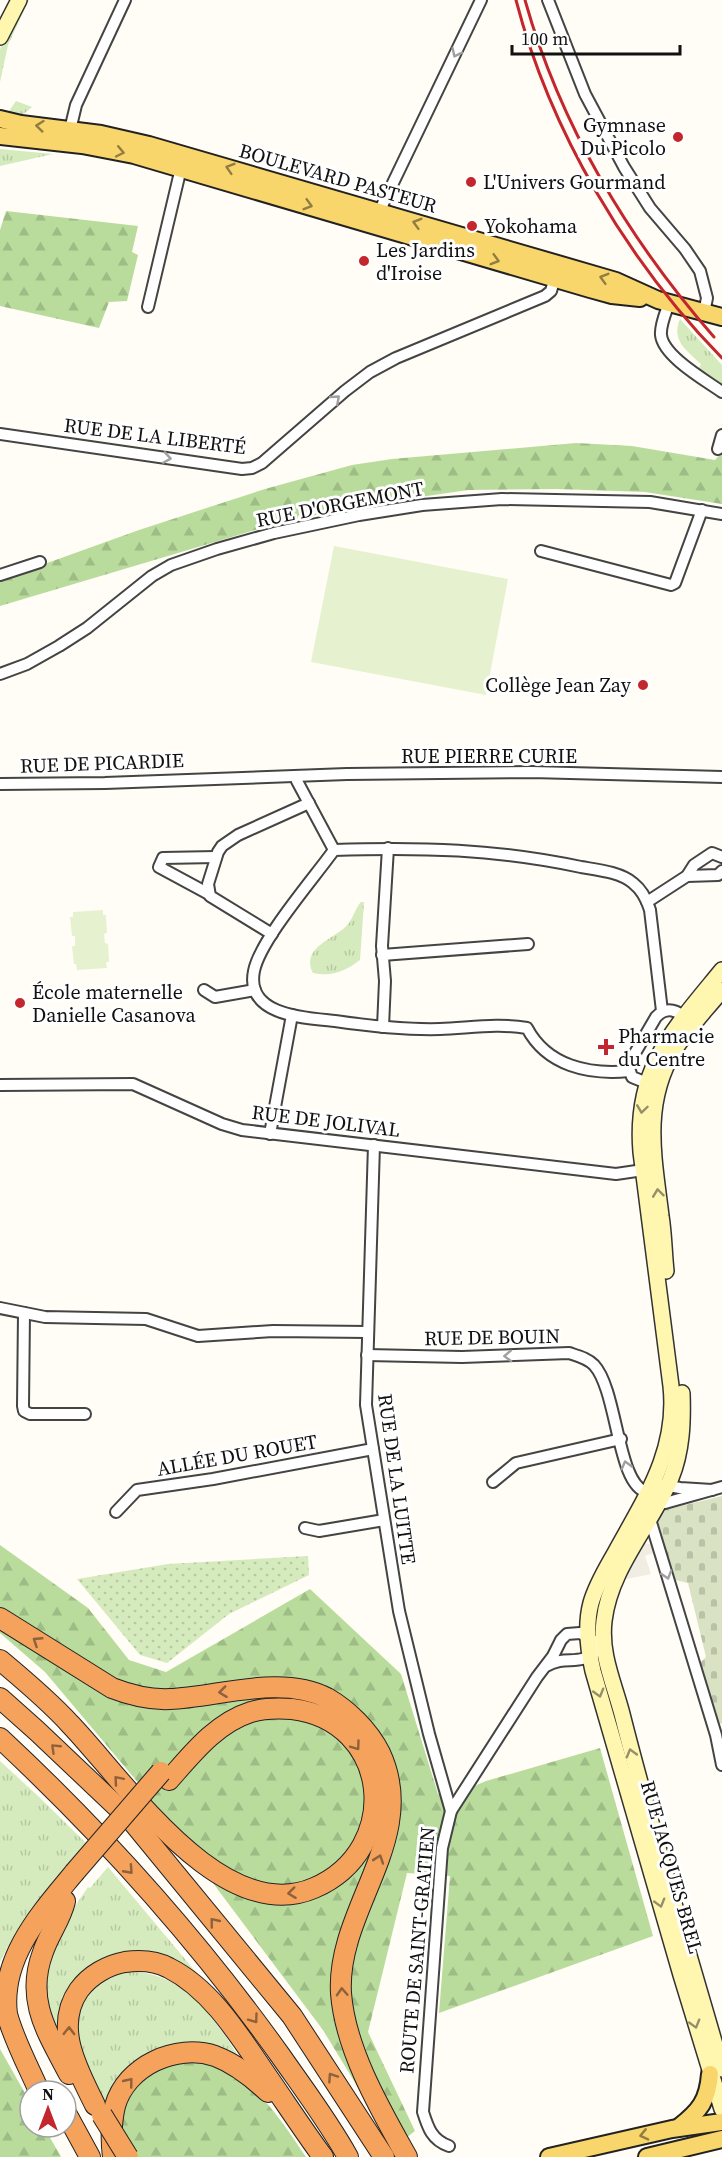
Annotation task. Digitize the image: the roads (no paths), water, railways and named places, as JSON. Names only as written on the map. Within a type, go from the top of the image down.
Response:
[{"type":"highway","points":[[0,1618],[112,1688],[127,1694],[169,1699],[283,1687],[306,1691],[326,1698],[356,1720],[367,1732],[386,1766],[390,1784],[390,1819],[379,1861],[348,1941],[341,1993],[346,2023],[356,2054],[389,2125],[407,2157]]},
{"type":"highway","points":[[0,1660],[69,1723],[122,1785],[189,1853],[224,1878],[244,1887],[262,1892],[293,1894],[308,1891],[326,1883],[345,1870],[359,1850],[370,1830],[375,1807],[375,1790],[368,1765],[355,1742],[332,1721],[305,1711],[266,1708],[250,1712],[235,1719],[206,1739],[165,1776]]},
{"type":"highway","points":[[34,2079],[7,2016],[4,2002],[5,1978],[12,1958],[24,1935],[79,1877],[165,1776],[192,1737],[214,1720],[240,1705],[251,1701],[282,1697],[320,1703],[356,1720]]},
{"type":"highway","points":[[0,1698],[132,1821],[292,2016],[384,2157]]},
{"type":"highway","points":[[0,1738],[82,1818],[168,1912],[249,2012],[331,2127],[348,2157]]},
{"type":"highway","points":[[48,2079],[27,2039],[14,1988],[23,1956],[43,1925],[65,1901],[79,1877]]},
{"type":"highway","points":[[65,1901],[42,1954],[36,1983],[37,2002],[45,2030],[69,2074],[99,2110]]},
{"type":"highway","points":[[128,2157],[99,2110],[74,2062],[70,2049],[69,2023],[75,1999],[89,1979],[110,1966],[136,1961],[149,1961],[172,1969],[205,1995],[249,2049],[323,2157]]},
{"type":"highway","points":[[0,2026],[32,2079]]},
{"type":"highway","points":[[113,2157],[111,2141],[114,2108],[127,2082],[149,2064],[167,2056],[187,2052],[214,2056],[240,2068],[254,2078],[299,2123]]},
{"type":"highway","points":[[78,2135],[90,2157]]},
{"type":"highway","points":[[65,2139],[75,2157]]},
{"type":"main road","points":[[0,37],[19,0]]},
{"type":"main road","name":"BOULEVARD PASTEUR","points":[[0,119],[149,145],[379,212],[557,272],[612,295],[664,301],[722,317]]},
{"type":"main road","name":"BOULEVARD PASTEUR","points":[[0,136],[82,145],[134,155],[557,272]]},
{"type":"main road","points":[[588,1618],[602,1574],[652,1497],[668,1485],[675,1468],[682,1422],[681,1387],[640,1121],[648,1080],[663,1047],[689,1020],[719,981]]},
{"type":"main road","points":[[650,1519],[652,1497],[666,1449],[672,1404],[649,1169],[652,1127],[656,1098],[663,1074],[689,1020]]},
{"type":"main road","name":"RUE JACQUES BREL","points":[[650,1519],[615,1582],[604,1620],[603,1646],[716,2071],[722,2109]]},
{"type":"main road","name":"RUE JACQUES BREL","points":[[588,1618],[590,1658],[716,2071]]},
{"type":"main road","points":[[678,2128],[690,2119],[702,2105],[716,2071]]},
{"type":"main road","points":[[549,2157],[678,2128],[722,2122]]},
{"type":"main road","points":[[647,2157],[722,2139]]},
{"type":"street","points":[[70,130],[76,105],[125,0]]},
{"type":"street","points":[[379,212],[482,0]]},
{"type":"street","points":[[548,0],[585,94],[624,167],[650,208],[685,249],[700,271],[706,297],[704,312]]},
{"type":"street","points":[[148,307],[181,168]]},
{"type":"street","name":"RUE DE LA LIBERTÉ","points":[[0,434],[242,469],[252,468],[271,456],[370,372],[396,358],[545,296],[551,291],[557,272]]},
{"type":"street","points":[[664,301],[660,334],[664,345],[673,356],[722,392]]},
{"type":"street","points":[[718,449],[722,435]]},
{"type":"street","name":"RUE D'ORGEMONT","points":[[0,675],[27,664],[87,628],[152,576],[171,565],[274,533],[359,515],[422,505],[502,499],[650,502],[722,514]]},
{"type":"street","points":[[541,551],[671,585],[675,583],[702,510]]},
{"type":"street","points":[[0,575],[40,562]]},
{"type":"street","name":"RUE PIERRE CURIE","points":[[255,777],[532,772],[722,777]]},
{"type":"street","points":[[297,776],[334,850]]},
{"type":"street","name":"RUE DE PICARDIE","points":[[0,784],[105,783],[255,777]]},
{"type":"street","points":[[209,894],[208,884],[216,856],[229,840],[309,803]]},
{"type":"street","points":[[647,902],[687,876],[694,865],[712,853],[720,855],[718,842]]},
{"type":"street","points":[[383,1027],[385,981],[382,955],[388,848]]},
{"type":"street","points":[[334,850],[442,848],[496,852],[601,870],[633,882],[647,902],[652,924],[662,1011]]},
{"type":"street","points":[[334,850],[272,934],[257,960],[254,973],[255,990],[262,1001],[270,1007],[292,1015],[413,1030],[507,1026],[526,1028],[542,1047],[566,1064],[580,1070],[629,1071]]},
{"type":"street","points":[[216,856],[163,858],[159,867],[209,894],[272,934]]},
{"type":"street","points":[[687,876],[718,874],[722,871]]},
{"type":"street","points":[[382,955],[528,944]]},
{"type":"street","points":[[204,990],[214,997],[255,990]]},
{"type":"street","points":[[662,1011],[676,1011],[689,1020]]},
{"type":"street","points":[[662,1011],[628,1065],[632,1077],[638,1080],[648,1080],[663,1074]]},
{"type":"street","points":[[270,1134],[292,1015]]},
{"type":"street","name":"RUE DE JOLIVAL","points":[[0,1085],[133,1084],[222,1124],[270,1134],[616,1174],[649,1169]]},
{"type":"street","name":"RUE DE LA LUITTE","points":[[374,1145],[366,1405],[399,1611],[429,1734],[451,1811]]},
{"type":"street","points":[[0,1308],[45,1317],[146,1319],[198,1336],[281,1331],[368,1332]]},
{"type":"street","points":[[24,1313],[24,1411],[30,1414],[85,1414]]},
{"type":"street","name":"RUE DE BOUIN","points":[[367,1355],[462,1357],[569,1353],[583,1357],[594,1365],[607,1387],[631,1480],[640,1490],[652,1497]]},
{"type":"street","points":[[493,1482],[516,1463],[621,1439]]},
{"type":"street","name":"ALLÉE DU ROUET","points":[[116,1512],[137,1490],[213,1479],[373,1449]]},
{"type":"street","points":[[675,1468],[689,1484],[713,1489]]},
{"type":"street","points":[[668,1485],[681,1488],[713,1489]]},
{"type":"street","points":[[652,1497],[670,1502],[713,1489]]},
{"type":"street","points":[[650,1519],[719,1734],[722,1765]]},
{"type":"street","points":[[305,1528],[319,1531],[384,1520]]},
{"type":"street","name":"ROUTE DE SAINT-GRATIEN","points":[[449,2146],[438,2142],[428,2128],[423,2112],[442,1848],[451,1811],[561,1640],[580,1628],[588,1618]]},
{"type":"street","points":[[546,1666],[554,1661],[590,1658],[603,1646],[588,1636],[571,1633]]},
{"type":"railway","points":[[516,0],[549,98],[596,192],[624,237],[655,280],[722,358]]},
{"type":"railway","points":[[525,0],[557,92],[601,179],[626,221],[654,261],[714,337]]},
{"type":"place","name":"Gymnase Du Picolo","points":[[678,137]]},
{"type":"place","name":"L'Univers Gourmand","points":[[471,182]]},
{"type":"place","name":"Yokohama","points":[[472,226]]},
{"type":"place","name":"Les Jardins d'Iroise","points":[[364,261]]},
{"type":"place","name":"Collège Jean Zay","points":[[643,685]]},
{"type":"place","name":"École maternelle Danielle Casanova","points":[[20,1003]]},
{"type":"place","name":"Pharmacie du Centre","points":[[606,1047]]}]
